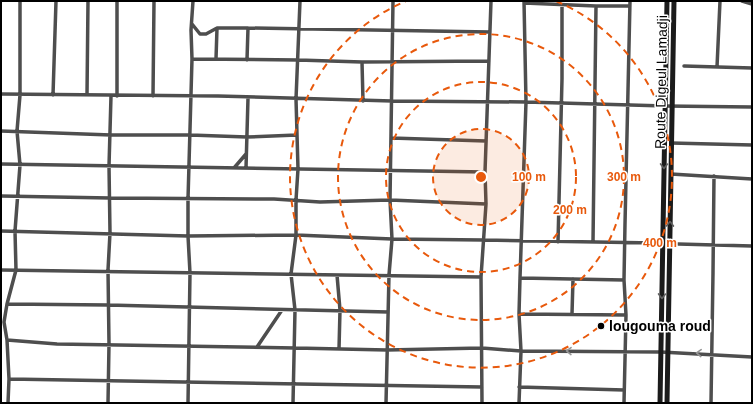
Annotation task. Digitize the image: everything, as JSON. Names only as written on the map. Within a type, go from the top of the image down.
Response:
[{"type":"main road","points":[[660,403],[667,1]]},
{"type":"main road","name":"Route Digeul Lamadji","points":[[667,403],[674,1]]},
{"type":"street","points":[[8,403],[9,379],[7,340],[4,322],[6,304],[16,270],[15,231],[20,164],[17,132],[20,95],[20,1]]},
{"type":"street","points":[[53,95],[56,1]]},
{"type":"street","points":[[87,95],[88,1]]},
{"type":"street","points":[[117,1],[117,96]]},
{"type":"street","points":[[153,96],[154,1]]},
{"type":"street","points":[[188,403],[190,272],[188,199],[193,1]]},
{"type":"street","points":[[293,403],[295,310],[291,274],[296,235],[298,169],[296,99],[300,1]]},
{"type":"street","points":[[386,403],[388,275],[392,239],[390,200],[393,1]]},
{"type":"street","points":[[482,403],[481,277],[486,204],[485,172],[490,1]]},
{"type":"street","points":[[717,67],[717,36],[720,1]]},
{"type":"street","points":[[742,1],[752,4]]},
{"type":"street","points":[[519,403],[521,351],[520,278],[526,102],[524,2],[596,6],[630,3],[624,280],[626,315],[624,403]]},
{"type":"street","points":[[558,242],[562,5]]},
{"type":"street","points":[[593,242],[596,6]]},
{"type":"street","points":[[192,24],[200,34]]},
{"type":"street","points":[[192,42],[195,36],[206,34],[217,28],[490,32]]},
{"type":"street","points":[[216,59],[217,28]]},
{"type":"street","points":[[247,60],[248,28]]},
{"type":"street","points":[[192,59],[362,62],[489,61]]},
{"type":"street","points":[[362,62],[363,101]]},
{"type":"street","points":[[684,66],[752,68]]},
{"type":"street","points":[[1,94],[190,96],[392,102],[526,102],[752,107]]},
{"type":"street","points":[[108,403],[110,344],[108,270],[110,233],[109,166],[111,96]]},
{"type":"street","points":[[246,168],[248,98]]},
{"type":"street","points":[[1,131],[110,135],[190,134],[246,137],[297,135]]},
{"type":"street","points":[[391,138],[486,142]]},
{"type":"street","points":[[671,143],[752,145]]},
{"type":"street","points":[[234,168],[246,154]]},
{"type":"street","points":[[1,164],[485,172]]},
{"type":"street","points":[[671,174],[752,179]]},
{"type":"street","points":[[711,403],[714,176]]},
{"type":"street","points":[[1,196],[296,200],[320,202],[390,200],[486,204]]},
{"type":"street","points":[[1,231],[188,236],[296,235],[392,239],[655,243]]},
{"type":"street","points":[[678,244],[752,246]]},
{"type":"street","points":[[2,270],[108,270],[481,277]]},
{"type":"street","points":[[337,275],[340,310],[339,349]]},
{"type":"street","points":[[520,278],[624,280]]},
{"type":"street","points":[[572,314],[573,279]]},
{"type":"street","points":[[6,304],[108,304],[388,312]]},
{"type":"street","points":[[257,347],[282,310]]},
{"type":"street","points":[[520,314],[626,315]]},
{"type":"street","points":[[7,340],[57,344],[387,350],[482,348],[521,351],[668,352],[752,357]]},
{"type":"street","points":[[9,379],[386,384],[482,387]]},
{"type":"street","points":[[519,386],[624,390]]},
{"type":"place","name":"lougouma roud","points":[[601,326]]}]
